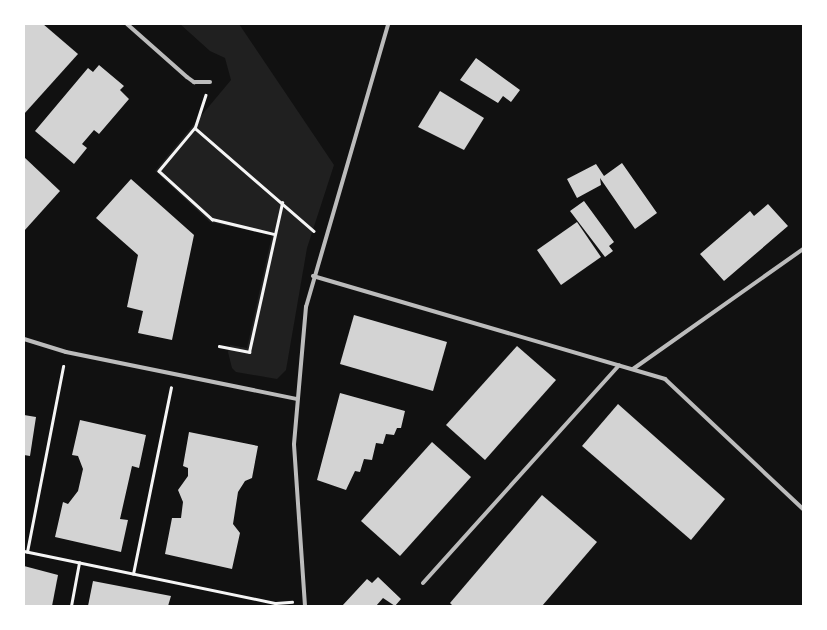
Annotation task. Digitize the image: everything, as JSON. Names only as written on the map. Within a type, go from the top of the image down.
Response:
[{"type":"street","points":[[127,24],[194,82],[210,82]]},
{"type":"street","points":[[304,604],[294,463],[296,399],[313,276],[388,24]]},
{"type":"street","points":[[633,369],[803,249]]},
{"type":"street","points":[[313,276],[665,379],[803,509]]},
{"type":"street","points":[[24,339],[66,352],[296,399]]},
{"type":"street","points":[[423,583],[619,365]]},
{"type":"path","points":[[210,82],[196,128],[159,171],[212,219],[274,234]]},
{"type":"path","points":[[196,128],[323,239]]},
{"type":"path","points":[[220,346],[249,352],[282,203]]},
{"type":"path","points":[[66,352],[25,552],[276,603],[304,604]]},
{"type":"path","points":[[133,574],[173,374]]},
{"type":"path","points":[[71,606],[79,563]]},
{"type":"shaded area","points":[[180,24],[239,24],[334,165],[307,248],[286,370],[277,379],[236,372],[232,368],[228,352],[230,345],[247,348],[272,235],[210,222],[155,171],[231,80],[225,58],[210,51]]},
{"type":"building","points":[[24,24],[43,24],[78,54],[24,114]]},
{"type":"building","points":[[476,58],[520,90],[511,102],[503,96],[498,103],[460,80]]},
{"type":"building","points":[[99,65],[124,86],[120,90],[129,99],[99,134],[94,130],[82,144],[87,148],[74,164],[35,131],[88,68],[93,72]]},
{"type":"building","points":[[440,91],[484,118],[464,150],[418,127]]},
{"type":"building","points":[[24,157],[60,191],[24,231]]},
{"type":"building","points":[[622,163],[657,213],[635,229],[600,178],[601,185],[577,198],[567,179],[596,164],[604,176]]},
{"type":"building","points":[[131,179],[194,235],[172,340],[138,333],[143,311],[127,307],[138,255],[96,218]]},
{"type":"building","points":[[584,201],[614,242],[609,246],[613,251],[605,257],[570,211]]},
{"type":"building","points":[[768,204],[788,226],[724,281],[700,254],[750,211],[754,216]]},
{"type":"building","points":[[577,222],[601,257],[561,285],[537,250]]},
{"type":"building","points":[[354,315],[447,342],[433,391],[340,364]]},
{"type":"building","points":[[517,346],[556,380],[485,460],[446,425]]},
{"type":"building","points":[[340,393],[405,411],[401,428],[397,428],[394,435],[386,434],[383,444],[376,443],[372,460],[364,459],[360,472],[355,471],[346,490],[317,480]]},
{"type":"building","points":[[618,404],[725,499],[691,540],[582,446]]},
{"type":"building","points":[[24,415],[36,417],[30,456],[24,455]]},
{"type":"building","points":[[80,420],[146,435],[139,468],[132,466],[120,519],[128,520],[121,552],[55,537],[63,502],[68,504],[78,491],[83,469],[78,456],[72,455]]},
{"type":"building","points":[[189,432],[258,446],[252,478],[245,481],[238,492],[233,524],[240,533],[232,569],[165,554],[172,518],[181,518],[183,502],[178,490],[188,476],[188,468],[183,466]]},
{"type":"building","points":[[432,442],[471,477],[400,556],[361,521]]},
{"type":"building","points":[[542,495],[597,542],[542,606],[453,606],[450,603]]},
{"type":"building","points":[[24,566],[58,575],[52,606],[24,606]]},
{"type":"building","points":[[378,577],[401,599],[395,606],[383,598],[376,606],[342,606],[367,579],[372,583]]},
{"type":"building","points":[[93,581],[171,596],[168,606],[88,606]]}]
